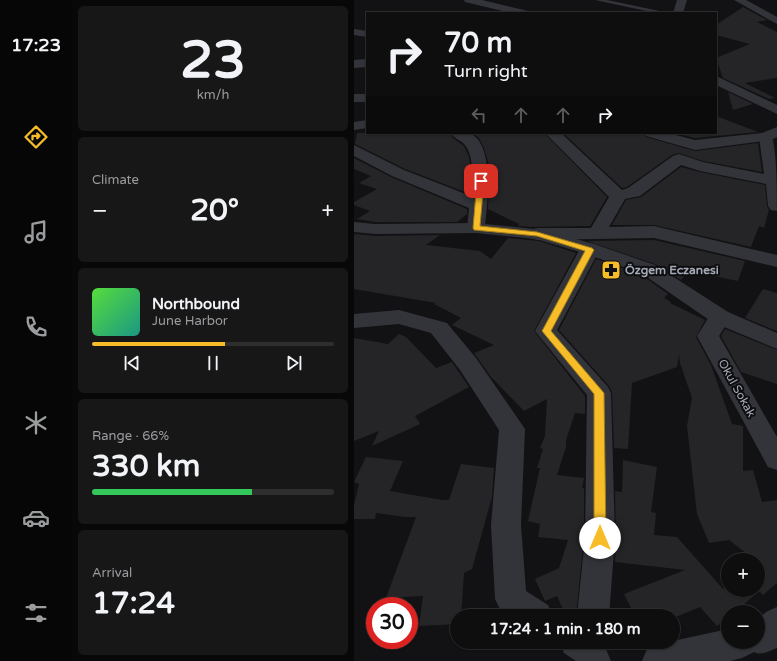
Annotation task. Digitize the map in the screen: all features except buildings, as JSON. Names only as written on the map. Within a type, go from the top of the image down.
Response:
[{"type":"street","points":[[469,0],[520,12]]},
{"type":"street","points":[[678,12],[682,0]]},
{"type":"street","points":[[739,0],[777,21]]},
{"type":"street","points":[[354,32],[366,34]]},
{"type":"street","points":[[354,64],[366,63]]},
{"type":"street","points":[[721,83],[777,110]]},
{"type":"street","points":[[354,98],[366,98]]},
{"type":"street","points":[[354,126],[366,124]]},
{"type":"street","points":[[460,134],[472,142],[478,159],[481,181],[476,228]]},
{"type":"street","points":[[553,134],[618,196]]},
{"type":"street","points":[[655,134],[695,145],[772,134],[777,206]]},
{"type":"street","points":[[354,150],[398,173],[478,205]]},
{"type":"street","points":[[594,609],[600,538],[599,393],[546,331],[618,196],[634,192],[679,159],[700,166],[776,181]]},
{"type":"street","points":[[354,227],[375,229],[476,228],[594,241],[654,232],[777,260]]},
{"type":"street","points":[[594,241],[648,269],[720,317],[777,342]]},
{"type":"street","points":[[354,321],[399,317],[438,328],[468,364],[512,429],[506,525],[511,599],[526,609]]},
{"type":"street","name":"Okul Sokak","points":[[720,317],[708,336],[777,460]]},
{"type":"street","points":[[765,637],[777,622]]},
{"type":"street","points":[[659,661],[721,647]]},
{"type":"lane","points":[[598,0],[661,12]]},
{"type":"place","name":"Özgem Eczanesi","points":[[611,270]]},
{"type":"route","points":[[481,181],[476,228],[537,234],[590,250],[546,331],[599,393],[600,538]]}]
